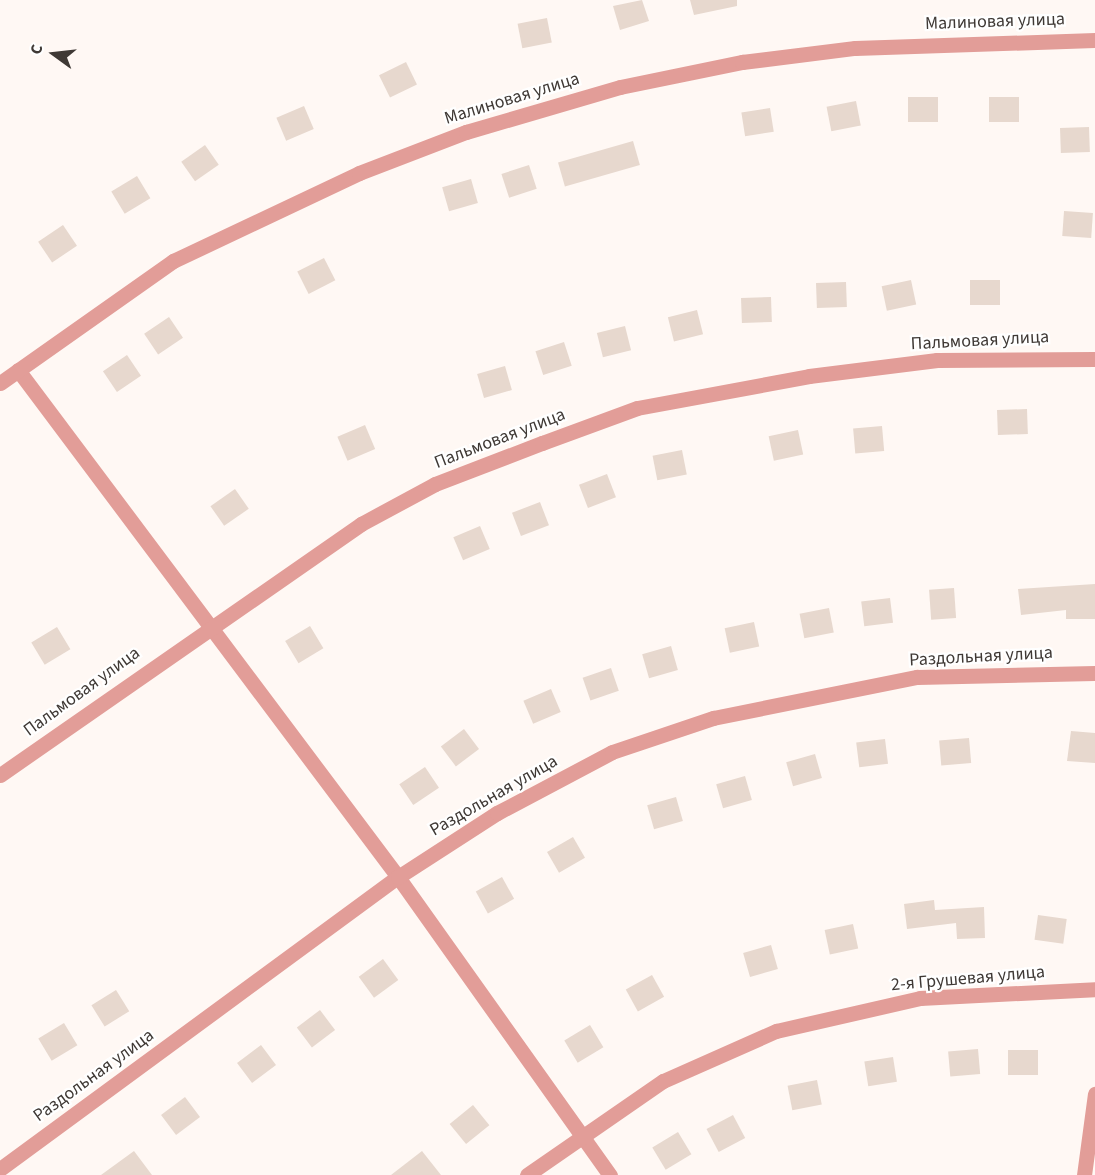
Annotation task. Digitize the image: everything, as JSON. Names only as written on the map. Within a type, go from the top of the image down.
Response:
[{"type":"street","name":"Малиновая улица","points":[[0,383],[173,261],[359,173],[466,132],[620,87],[742,62],[855,48],[1095,40]]},
{"type":"street","name":"Пальмовая улица","points":[[0,774],[208,624],[360,524],[435,484],[637,408],[809,376],[937,360],[1095,359]]},
{"type":"street","points":[[18,370],[398,876],[610,1175]]},
{"type":"street","name":"Раздольная улица","points":[[0,1169],[398,876],[497,813],[612,752],[713,718],[917,677],[1095,673]]},
{"type":"street","name":"2-я Грушевая улица","points":[[527,1175],[663,1081],[787,1028],[920,998],[1095,990]]},
{"type":"street","points":[[1084,1175],[1095,1094]]},
{"type":"building","points":[[642,0],[649,21],[620,30],[613,6]]},
{"type":"building","points":[[690,0],[737,0],[737,6],[694,15]]},
{"type":"building","points":[[547,18],[552,43],[522,48],[518,24]]},
{"type":"building","points":[[406,62],[417,84],[390,98],[379,75]]},
{"type":"building","points":[[908,97],[938,97],[938,122],[908,122]]},
{"type":"building","points":[[989,97],[1019,97],[1019,122],[989,122]]},
{"type":"building","points":[[856,101],[861,126],[831,131],[827,107]]},
{"type":"building","points":[[304,106],[314,129],[286,141],[276,118]]},
{"type":"building","points":[[770,108],[774,132],[745,136],[741,113]]},
{"type":"building","points":[[1089,127],[1090,152],[1061,153],[1060,128]]},
{"type":"building","points":[[633,141],[640,165],[565,187],[558,162]]},
{"type":"building","points":[[205,145],[219,165],[195,181],[181,162]]},
{"type":"building","points":[[529,165],[537,189],[509,198],[501,174]]},
{"type":"building","points":[[137,176],[150,198],[125,214],[111,191]]},
{"type":"building","points":[[471,179],[478,203],[449,211],[442,187]]},
{"type":"building","points":[[1064,211],[1093,213],[1091,238],[1062,236]]},
{"type":"building","points":[[63,225],[77,246],[52,263],[38,242]]},
{"type":"building","points":[[324,258],[335,280],[309,294],[297,272]]},
{"type":"building","points":[[911,280],[916,304],[887,311],[882,286]]},
{"type":"building","points":[[970,280],[1000,280],[1000,305],[970,305]]},
{"type":"building","points":[[846,282],[847,307],[817,308],[816,283]]},
{"type":"building","points":[[771,297],[772,322],[742,323],[741,298]]},
{"type":"building","points":[[697,310],[703,334],[674,342],[668,317]]},
{"type":"building","points":[[169,317],[183,338],[158,355],[144,334]]},
{"type":"building","points":[[625,326],[631,350],[603,357],[597,333]]},
{"type":"building","points":[[564,342],[572,366],[543,375],[535,351]]},
{"type":"building","points":[[127,355],[141,376],[117,392],[103,371]]},
{"type":"building","points":[[505,366],[512,390],[484,398],[477,374]]},
{"type":"building","points":[[1027,409],[1028,434],[998,435],[997,410]]},
{"type":"building","points":[[365,425],[375,449],[348,461],[337,437]]},
{"type":"building","points":[[882,426],[884,451],[855,453],[853,429]]},
{"type":"building","points":[[798,430],[803,454],[774,461],[769,436]]},
{"type":"building","points":[[682,450],[687,475],[657,480],[653,456]]},
{"type":"building","points":[[607,474],[616,497],[588,508],[579,485]]},
{"type":"building","points":[[235,489],[249,509],[224,526],[210,506]]},
{"type":"building","points":[[540,502],[549,525],[521,536],[512,513]]},
{"type":"building","points":[[480,526],[490,549],[463,560],[453,537]]},
{"type":"building","points":[[1095,584],[1095,619],[1066,619],[1066,610],[1021,615],[1018,589]]},
{"type":"building","points":[[954,588],[956,618],[931,620],[929,590]]},
{"type":"building","points":[[890,598],[893,623],[864,626],[861,602]]},
{"type":"building","points":[[829,608],[834,633],[804,638],[800,614]]},
{"type":"building","points":[[754,622],[759,646],[730,653],[725,628]]},
{"type":"building","points":[[310,626],[323,648],[299,663],[285,641]]},
{"type":"building","points":[[57,627],[70,649],[45,665],[31,642]]},
{"type":"building","points":[[671,646],[678,670],[649,678],[642,654]]},
{"type":"building","points":[[611,668],[619,691],[590,700],[583,678]]},
{"type":"building","points":[[551,689],[561,712],[533,724],[523,701]]},
{"type":"building","points":[[464,729],[479,749],[456,766],[441,746]]},
{"type":"building","points":[[1071,731],[1095,733],[1095,763],[1067,761]]},
{"type":"building","points":[[969,738],[971,763],[941,766],[939,741]]},
{"type":"building","points":[[885,739],[888,764],[859,767],[856,743]]},
{"type":"building","points":[[815,754],[822,778],[793,786],[786,762]]},
{"type":"building","points":[[425,767],[439,788],[413,805],[399,784]]},
{"type":"building","points":[[745,776],[752,800],[723,808],[716,784]]},
{"type":"building","points":[[676,797],[683,821],[654,829],[647,805]]},
{"type":"building","points":[[573,837],[585,858],[559,873],[547,852]]},
{"type":"building","points":[[502,877],[514,899],[488,913],[476,892]]},
{"type":"building","points":[[934,900],[935,910],[984,907],[985,938],[957,939],[956,923],[907,929],[904,904]]},
{"type":"building","points":[[1038,915],[1067,919],[1063,944],[1035,940]]},
{"type":"building","points":[[853,924],[858,948],[830,954],[825,930]]},
{"type":"building","points":[[771,945],[778,969],[750,977],[743,953]]},
{"type":"building","points":[[383,959],[398,980],[374,998],[359,977]]},
{"type":"building","points":[[652,975],[664,997],[638,1011],[626,990]]},
{"type":"building","points":[[116,990],[129,1011],[105,1027],[91,1005]]},
{"type":"building","points":[[320,1010],[335,1030],[312,1047],[297,1027]]},
{"type":"building","points":[[64,1023],[77,1045],[52,1061],[38,1038]]},
{"type":"building","points":[[590,1025],[603,1047],[578,1063],[564,1040]]},
{"type":"building","points":[[261,1045],[276,1065],[252,1083],[237,1063]]},
{"type":"building","points":[[978,1049],[980,1074],[950,1077],[948,1052]]},
{"type":"building","points":[[1008,1050],[1038,1050],[1038,1075],[1008,1075]]},
{"type":"building","points":[[893,1057],[897,1082],[868,1086],[864,1062]]},
{"type":"building","points":[[817,1080],[822,1105],[792,1110],[788,1086]]},
{"type":"building","points":[[185,1097],[200,1117],[176,1135],[161,1115]]},
{"type":"building","points":[[473,1105],[489,1125],[466,1144],[450,1124]]},
{"type":"building","points":[[733,1115],[745,1138],[719,1152],[707,1129]]},
{"type":"building","points":[[678,1132],[691,1154],[666,1170],[652,1147]]},
{"type":"building","points":[[134,1151],[152,1175],[101,1175]]},
{"type":"building","points":[[422,1151],[441,1175],[391,1175]]}]
